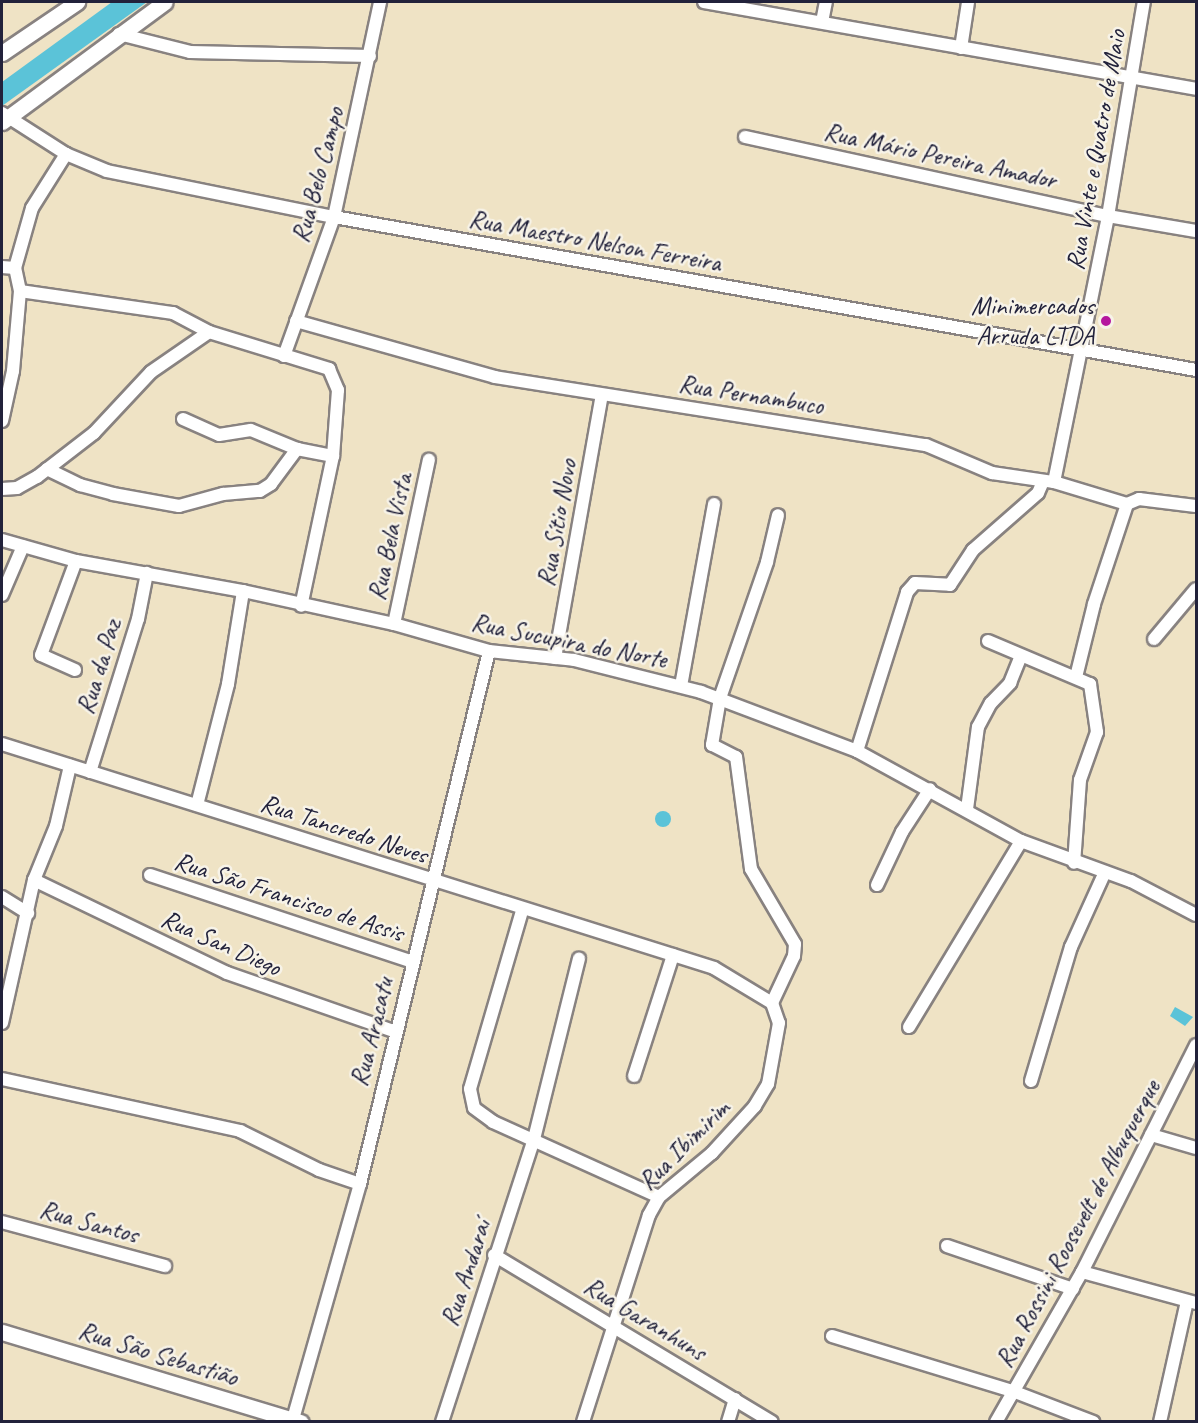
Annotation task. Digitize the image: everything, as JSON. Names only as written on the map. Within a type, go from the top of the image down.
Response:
[{"type":"street","points":[[2,53],[76,2]]},
{"type":"street","points":[[4,117],[165,2]]},
{"type":"street","name":"Rua Belo Campo","points":[[284,356],[334,217],[380,2]]},
{"type":"street","points":[[704,2],[1197,89]]},
{"type":"street","points":[[822,22],[826,2]]},
{"type":"street","points":[[961,48],[968,2]]},
{"type":"street","name":"Rua Vinte e Quatro de Maio","points":[[1048,482],[1082,351],[1108,216],[1144,2]]},
{"type":"street","points":[[119,34],[190,52],[370,56]]},
{"type":"street","name":"Rua Maestro Nelson Ferreira","points":[[4,117],[66,154],[107,171],[334,217],[1197,370]]},
{"type":"street","name":"Rua Mário Pereira Amador","points":[[745,137],[1108,216],[1197,231]]},
{"type":"street","points":[[2,421],[11,385],[20,291],[15,268],[32,208],[66,154]]},
{"type":"street","points":[[2,267],[15,268]]},
{"type":"street","points":[[20,291],[173,313],[208,332],[329,369],[338,390],[333,456],[301,606]]},
{"type":"street","name":"Rua Pernambuco","points":[[296,321],[456,368],[602,395],[926,445],[992,472],[1048,482],[1127,504],[1139,499],[1197,506]]},
{"type":"street","points":[[2,489],[18,488],[47,469],[94,433],[152,372],[208,332]]},
{"type":"street","name":"Rua Sítio Novo","points":[[555,658],[602,395]]},
{"type":"street","points":[[183,419],[219,435],[251,430],[297,449],[333,456]]},
{"type":"street","points":[[47,469],[80,485],[113,494],[178,506],[223,494],[260,491],[271,484],[297,449]]},
{"type":"street","name":"Rua Bela Vista","points":[[394,624],[429,460]]},
{"type":"street","points":[[857,751],[907,592],[915,584],[938,586],[952,583],[973,550],[1048,482]]},
{"type":"street","points":[[681,686],[714,504]]},
{"type":"street","points":[[1081,679],[1094,604],[1127,504]]},
{"type":"street","points":[[773,1004],[796,950],[751,869],[736,757],[712,745],[720,698],[767,562],[778,515]]},
{"type":"street","name":"Rua Sucupira do Norte","points":[[2,540],[76,561],[243,591],[301,606],[394,624],[489,651],[555,658],[681,686],[720,698],[857,751],[967,809],[1021,841],[1074,863],[1105,872],[1197,915]]},
{"type":"street","points":[[2,595],[23,546]]},
{"type":"street","points":[[75,670],[41,652],[76,561]]},
{"type":"street","name":"Rua da Paz","points":[[90,772],[138,620],[147,573]]},
{"type":"street","points":[[1154,639],[1197,588]]},
{"type":"street","points":[[197,805],[228,684],[243,591]]},
{"type":"street","points":[[988,641],[1081,679],[1092,688],[1097,732],[1080,780],[1074,863]]},
{"type":"street","name":"Rua Aracatu","points":[[295,1421],[360,1184],[489,651]]},
{"type":"street","points":[[967,809],[978,727],[991,703],[1010,683],[1021,656]]},
{"type":"street","name":"Rua Tancredo Neves","points":[[2,744],[522,911],[714,968],[773,1004]]},
{"type":"street","points":[[2,1023],[34,880],[56,826],[70,766]]},
{"type":"street","points":[[877,885],[902,832],[930,789]]},
{"type":"street","points":[[909,1026],[1021,841]]},
{"type":"street","points":[[1031,1081],[1071,947],[1105,872]]},
{"type":"street","name":"Rua São Francisco de Assis","points":[[150,875],[413,962]]},
{"type":"street","name":"Rua San Diego","points":[[34,880],[228,973],[396,1032]]},
{"type":"street","points":[[2,897],[28,913]]},
{"type":"street","points":[[522,911],[470,1089],[472,1101],[480,1114],[659,1197]]},
{"type":"street","points":[[634,1076],[673,955]]},
{"type":"street","name":"Rua Andaraí","points":[[442,1422],[494,1255],[534,1139],[579,959]]},
{"type":"street","name":"Rua Ibimirim","points":[[583,1422],[644,1228],[659,1197],[696,1169],[762,1096],[774,1064],[778,1033],[773,1004]]},
{"type":"street","name":"Rua Rossini Roosevelt de Albuquerque","points":[[996,1422],[1073,1289],[1197,1045]]},
{"type":"street","points":[[2,1079],[240,1131],[319,1170],[360,1184]]},
{"type":"street","points":[[1151,1135],[1197,1148]]},
{"type":"street","name":"Rua Santos","points":[[2,1222],[165,1266]]},
{"type":"street","points":[[947,1246],[1073,1289]]},
{"type":"street","name":"Rua Garanhuns","points":[[494,1255],[772,1422]]},
{"type":"street","points":[[1082,1272],[1192,1302],[1160,1422]]},
{"type":"street","name":"Rua São Sebastião","points":[[2,1332],[295,1421]]},
{"type":"street","points":[[832,1336],[1015,1392],[1093,1422]]},
{"type":"street","points":[[728,1422],[735,1400]]},
{"type":"water","points":[[112,2],[147,2],[2,106],[2,82]]},
{"type":"water","points":[[663,811],[671,819],[663,827],[655,819]]},
{"type":"water","points":[[1175,1007],[1193,1017],[1185,1026],[1170,1016]]},
{"type":"place","name":"Minimercados Arruda LTDA","points":[[1106,321]]}]
